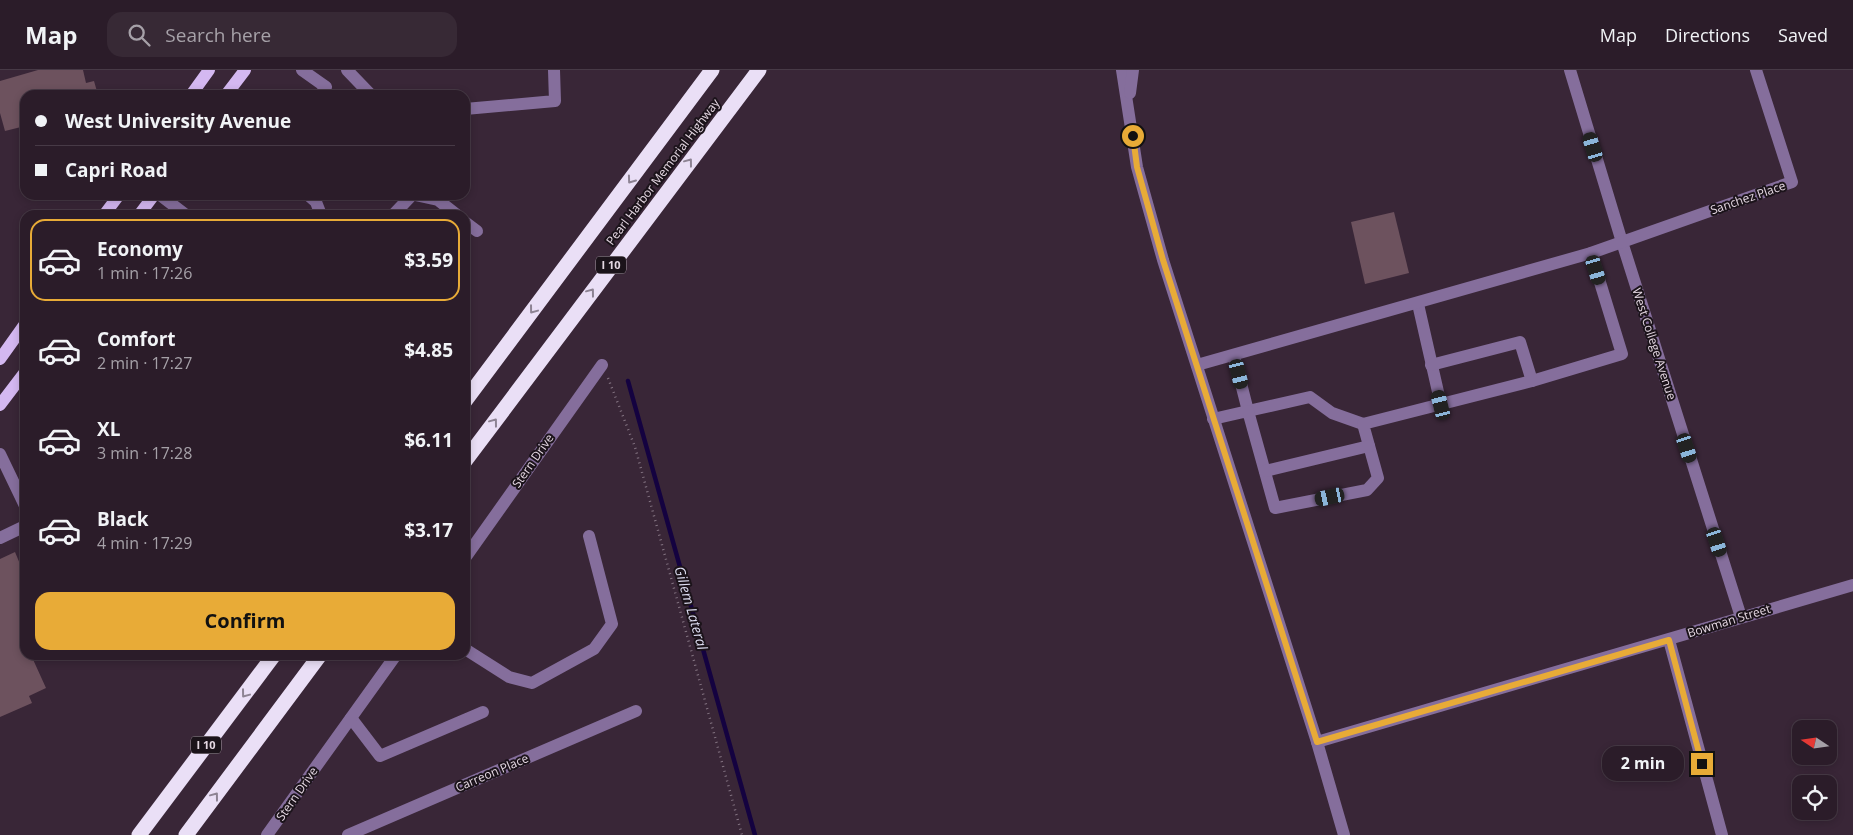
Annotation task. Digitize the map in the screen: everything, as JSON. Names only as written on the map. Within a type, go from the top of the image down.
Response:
[{"type":"highway","name":"Pearl Harbor Memorial Highway","points":[[470,394],[712,70]]},
{"type":"highway","name":"Pearl Harbor Memorial Highway","points":[[470,454],[759,70]]},
{"type":"highway","name":"I 10","points":[[139,835],[270,660]]},
{"type":"highway","points":[[186,835],[316,660]]},
{"type":"main road","points":[[195,90],[209,70]]},
{"type":"main road","points":[[234,90],[245,70]]},
{"type":"main road","points":[[0,359],[20,331]]},
{"type":"main road","points":[[0,406],[20,381]]},
{"type":"street","points":[[302,70],[326,87],[324,90]]},
{"type":"street","points":[[347,70],[366,90]]},
{"type":"street","points":[[470,109],[555,101],[554,70]]},
{"type":"street","points":[[1122,70],[1137,167],[1163,260],[1317,742],[1341,834]]},
{"type":"street","points":[[1129,106],[1133,70]]},
{"type":"street","name":"West College Avenue","points":[[1570,70],[1622,242],[1741,617]]},
{"type":"street","name":"Sanchez Place","points":[[1622,242],[1792,182],[1756,70]]},
{"type":"street","points":[[166,200],[180,210]]},
{"type":"street","points":[[398,210],[408,200]]},
{"type":"street","points":[[438,200],[451,210]]},
{"type":"street","points":[[470,226],[477,232]]},
{"type":"street","points":[[1197,365],[1591,254],[1622,242]]},
{"type":"street","points":[[1213,419],[1310,397],[1332,413],[1363,424],[1532,381],[1622,354],[1591,254]]},
{"type":"street","points":[[1418,304],[1441,405]]},
{"type":"street","points":[[1431,364],[1520,342],[1532,381]]},
{"type":"street","points":[[1234,356],[1276,508],[1367,490],[1378,478],[1363,424]]},
{"type":"street","name":"Stern Drive","points":[[470,551],[602,365]]},
{"type":"street","points":[[1265,471],[1369,446]]},
{"type":"street","points":[[0,454],[20,496]]},
{"type":"street","points":[[0,538],[20,528]]},
{"type":"street","points":[[470,652],[509,678],[532,683],[594,649],[612,624],[590,536]]},
{"type":"street","name":"Bowman Street","points":[[1317,742],[1853,585]]},
{"type":"street","points":[[1669,640],[1722,835]]},
{"type":"street","name":"Stern Drive","points":[[268,835],[392,660]]},
{"type":"street","name":"Carreon Place","points":[[348,835],[636,710]]},
{"type":"street","points":[[351,718],[380,756],[483,712]]},
{"type":"path","points":[[602,365],[635,447],[742,835]]},
{"type":"building","points":[[38,70],[83,70],[86,83],[94,81],[97,90],[20,90],[20,127],[5,131],[0,113],[0,81]]},
{"type":"building","points":[[1394,212],[1409,273],[1365,284],[1351,222]]},
{"type":"building","points":[[15,552],[20,564],[20,660],[33,660],[46,688],[29,696],[32,703],[0,717],[0,559]]},
{"type":"waterway","name":"Gillem Lateral","points":[[628,381],[755,835]]},
{"type":"route","points":[[1133,136],[1137,167],[1163,260],[1317,742],[1669,640],[1702,764]]}]
